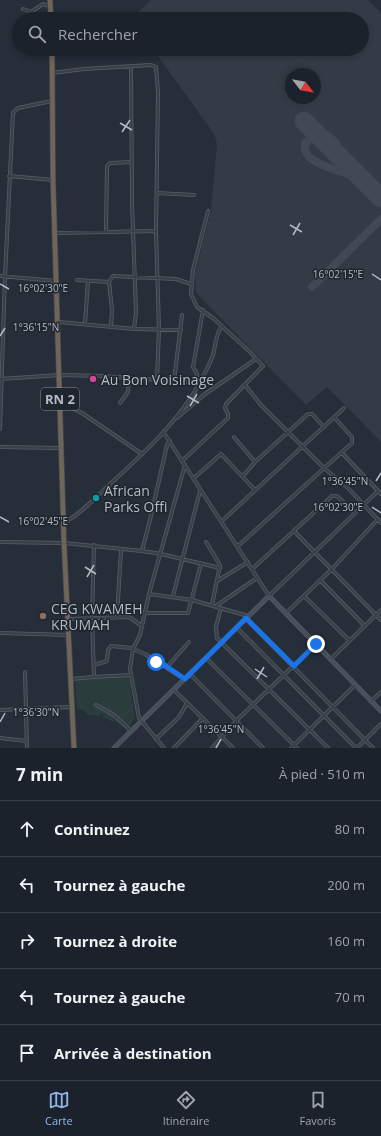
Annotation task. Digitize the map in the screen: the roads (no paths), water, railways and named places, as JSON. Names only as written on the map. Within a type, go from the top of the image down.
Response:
[{"type":"highway","points":[[50,0],[51,12]]},
{"type":"highway","name":"RN 2","points":[[52,56],[53,180],[58,281],[60,402],[65,522],[64,543],[74,748]]},
{"type":"street","points":[[22,9],[30,12],[43,4],[51,6]]},
{"type":"street","points":[[52,73],[130,66],[151,65],[156,67],[158,93],[156,231],[159,278],[157,379]]},
{"type":"street","points":[[130,66],[136,316],[134,329]]},
{"type":"street","points":[[0,429],[9,176],[14,110],[52,100]]},
{"type":"street","points":[[106,232],[107,166],[110,163],[132,162]]},
{"type":"street","points":[[9,176],[53,180]]},
{"type":"street","points":[[157,193],[194,195]]},
{"type":"street","points":[[183,460],[228,418],[225,408],[226,404],[263,368],[256,359],[222,326],[196,305],[190,291],[208,211]]},
{"type":"street","points":[[55,233],[133,230],[156,231]]},
{"type":"street","points":[[0,276],[58,281]]},
{"type":"street","points":[[111,327],[112,310],[109,282],[113,276],[176,279],[191,284]]},
{"type":"street","points":[[77,280],[109,282]]},
{"type":"street","points":[[85,324],[88,281]]},
{"type":"street","points":[[198,383],[197,374],[193,368],[203,310]]},
{"type":"street","points":[[174,381],[182,315]]},
{"type":"street","points":[[0,320],[4,319]]},
{"type":"street","points":[[59,322],[134,329],[181,330]]},
{"type":"street","points":[[65,522],[75,516],[142,454],[174,421],[212,358],[217,336],[222,326]]},
{"type":"street","points":[[174,421],[205,394],[256,359]]},
{"type":"street","points":[[1,379],[60,375],[157,379],[198,383]]},
{"type":"street","points":[[120,403],[128,392],[129,378]]},
{"type":"street","points":[[245,385],[253,397],[381,523]]},
{"type":"street","points":[[60,402],[82,413],[142,454]]},
{"type":"street","points":[[222,521],[344,408]]},
{"type":"street","points":[[243,476],[255,462],[310,413],[324,426]]},
{"type":"street","points":[[238,546],[352,443],[353,439],[334,417]]},
{"type":"street","points":[[164,433],[183,460],[200,491],[222,521],[269,596],[381,711]]},
{"type":"street","points":[[234,437],[255,462]]},
{"type":"street","points":[[142,551],[167,445],[170,441]]},
{"type":"street","points":[[0,446],[62,448]]},
{"type":"street","points":[[342,453],[381,494]]},
{"type":"street","points":[[194,478],[221,454],[255,490]]},
{"type":"street","points":[[164,748],[140,722],[136,711],[130,675],[133,649],[140,635],[149,594],[185,464]]},
{"type":"street","points":[[173,596],[200,491]]},
{"type":"street","points":[[116,747],[362,504],[378,491]]},
{"type":"street","points":[[252,569],[335,495],[354,512]]},
{"type":"street","points":[[285,613],[332,569],[378,519]]},
{"type":"street","points":[[294,530],[381,620]]},
{"type":"street","points":[[0,542],[94,545],[121,550],[161,554],[220,568]]},
{"type":"street","points":[[206,542],[220,568],[212,605]]},
{"type":"street","points":[[94,545],[92,619],[94,677]]},
{"type":"street","points":[[117,617],[121,550]]},
{"type":"street","points":[[217,581],[248,562]]},
{"type":"street","points":[[146,613],[186,614],[192,600],[201,564]]},
{"type":"street","points":[[216,606],[258,578]]},
{"type":"street","points":[[320,580],[365,626]]},
{"type":"street","points":[[149,594],[173,596],[192,600],[216,606],[248,617],[373,748]]},
{"type":"street","points":[[304,596],[349,640]]},
{"type":"street","points":[[221,608],[215,632],[217,638],[328,748]]},
{"type":"street","points":[[331,659],[381,610]]},
{"type":"street","points":[[68,619],[117,617],[133,618],[142,626]]},
{"type":"street","points":[[237,628],[285,674],[323,716],[356,748],[381,724]]},
{"type":"street","points":[[0,633],[68,635]]},
{"type":"street","points":[[168,667],[189,642]]},
{"type":"street","points":[[212,748],[253,704],[316,644]]},
{"type":"street","points":[[94,665],[107,661],[108,650],[111,646],[133,649],[168,667],[185,679]]},
{"type":"street","points":[[206,658],[297,748]]},
{"type":"street","points":[[25,672],[27,748]]},
{"type":"street","points":[[190,674],[263,748]]},
{"type":"street","points":[[70,679],[130,675]]},
{"type":"street","points":[[291,748],[356,684]]},
{"type":"street","points":[[174,690],[233,748]]},
{"type":"street","points":[[371,701],[381,692]]},
{"type":"street","points":[[156,739],[179,717],[187,703]]},
{"type":"street","points":[[96,705],[114,715],[131,731]]},
{"type":"street","points":[[0,710],[72,707]]},
{"type":"street","points":[[174,748],[202,718]]},
{"type":"street","points":[[0,738],[27,741]]},
{"type":"place","name":"Au Bon Voisinage","points":[[93,379]]},
{"type":"place","name":"African Parks Offi","points":[[96,498]]},
{"type":"place","name":"CEG KWAMEH KRUMAH","points":[[43,616]]}]
